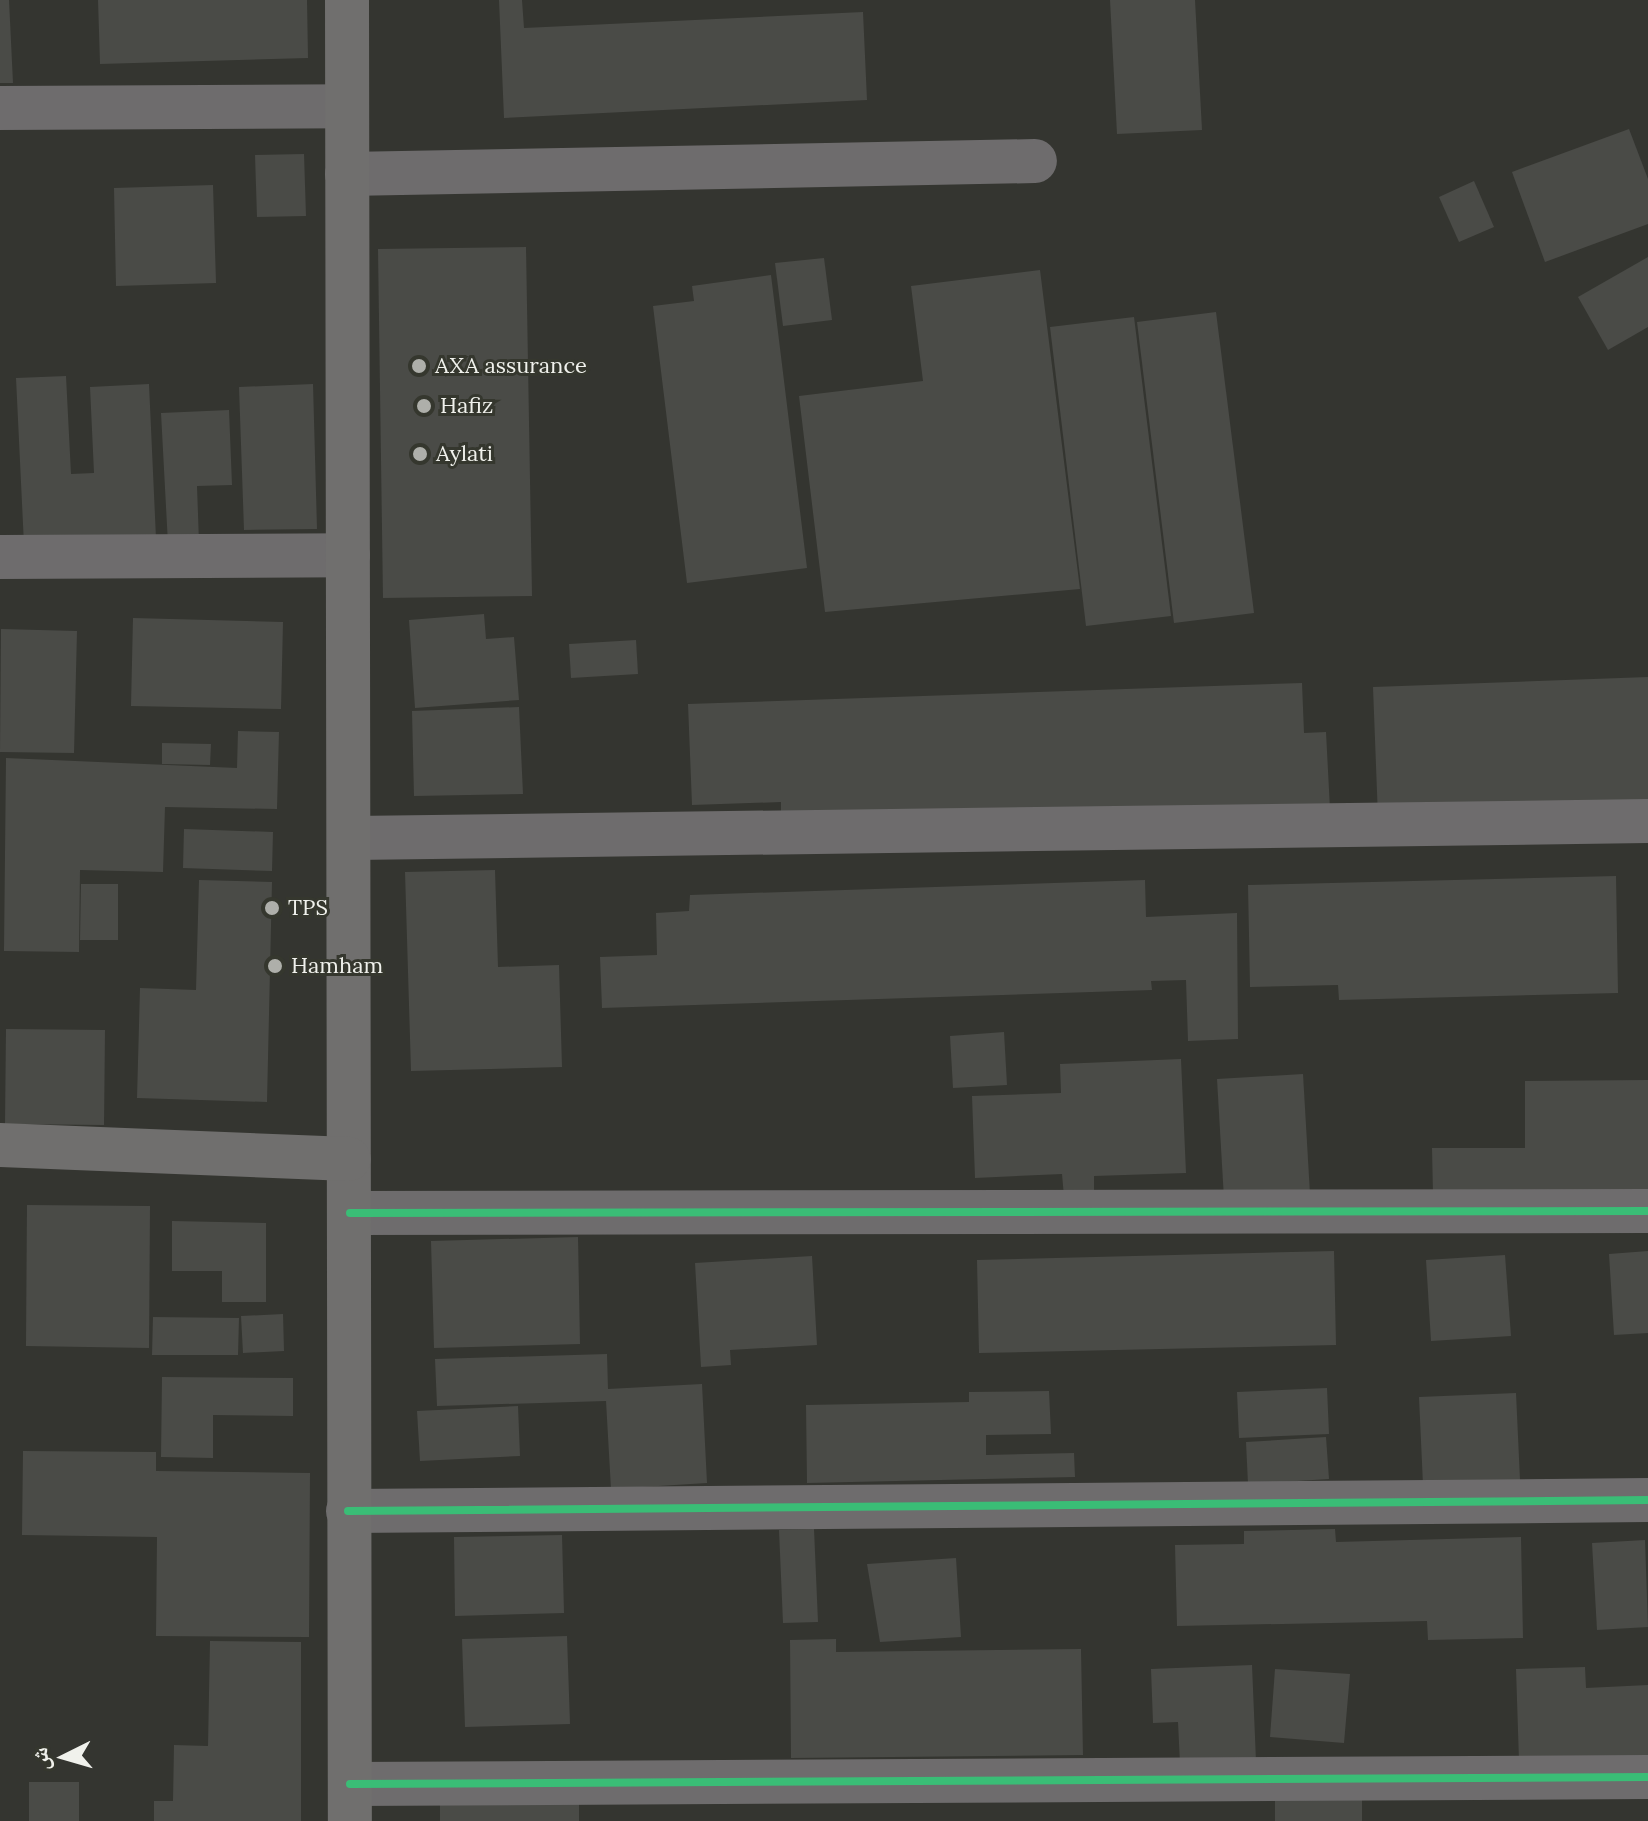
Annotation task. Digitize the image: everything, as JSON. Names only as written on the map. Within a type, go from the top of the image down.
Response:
[{"type":"main road","points":[[347,0],[348,555],[353,838],[349,1159],[350,1802]]},
{"type":"main road","points":[[0,1145],[349,1159]]},
{"type":"street","points":[[0,108],[347,106]]},
{"type":"street","points":[[347,174],[1035,161]]},
{"type":"street","points":[[0,557],[348,555]]},
{"type":"street","points":[[353,838],[1648,821]]},
{"type":"street","points":[[350,1213],[1648,1211]]},
{"type":"street","points":[[348,1511],[1648,1500]]},
{"type":"street","points":[[350,1802],[1648,1777]]},
{"type":"building","points":[[0,0],[9,0],[13,83],[0,83]]},
{"type":"building","points":[[98,0],[307,0],[308,58],[100,64]]},
{"type":"building","points":[[499,0],[522,0],[524,28],[863,12],[867,100],[504,118]]},
{"type":"building","points":[[1110,0],[1195,0],[1202,130],[1117,134]]},
{"type":"building","points":[[1629,129],[1648,179],[1648,224],[1545,262],[1512,172]]},
{"type":"building","points":[[304,154],[306,216],[257,217],[255,155]]},
{"type":"building","points":[[1474,181],[1494,227],[1459,242],[1439,197]]},
{"type":"building","points":[[213,185],[216,283],[116,286],[114,188]]},
{"type":"building","points":[[526,247],[532,596],[383,598],[378,249]]},
{"type":"building","points":[[1648,257],[1648,327],[1608,350],[1578,297]]},
{"type":"building","points":[[824,258],[832,320],[783,326],[775,263]]},
{"type":"building","points":[[1040,270],[1080,589],[825,612],[799,396],[923,381],[911,286]]},
{"type":"building","points":[[771,275],[807,568],[687,583],[653,306],[694,301],[692,286]]},
{"type":"building","points":[[1216,312],[1254,613],[1174,623],[1137,322]]},
{"type":"building","points":[[1134,317],[1171,616],[1086,626],[1050,327]]},
{"type":"building","points":[[66,376],[71,474],[94,473],[90,387],[149,384],[156,538],[24,545],[16,378]]},
{"type":"building","points":[[313,384],[317,529],[244,530],[239,387]]},
{"type":"building","points":[[229,410],[232,485],[197,486],[199,542],[168,544],[161,413]]},
{"type":"building","points":[[484,614],[486,639],[514,637],[519,700],[415,708],[409,620]]},
{"type":"building","points":[[133,618],[283,622],[281,709],[131,706]]},
{"type":"building","points":[[1,629],[77,631],[74,753],[0,752]]},
{"type":"building","points":[[636,640],[638,674],[571,678],[569,644]]},
{"type":"building","points":[[1648,677],[1648,807],[1378,818],[1373,687]]},
{"type":"building","points":[[1302,683],[1304,733],[1326,732],[1330,809],[781,829],[781,802],[692,805],[688,704]]},
{"type":"building","points":[[519,707],[523,794],[414,796],[412,711]]},
{"type":"building","points":[[238,731],[279,732],[277,809],[165,807],[163,872],[80,870],[79,952],[4,951],[6,758],[237,768]]},
{"type":"building","points":[[162,743],[211,744],[210,765],[162,764]]},
{"type":"building","points":[[184,829],[273,832],[272,871],[183,868]]},
{"type":"building","points":[[495,870],[498,967],[559,965],[562,1067],[411,1071],[405,872]]},
{"type":"building","points":[[1616,876],[1618,993],[1339,1000],[1338,985],[1250,987],[1248,885]]},
{"type":"building","points":[[199,880],[272,882],[267,1102],[137,1098],[140,988],[196,990]]},
{"type":"building","points":[[1145,880],[1146,917],[1237,913],[1238,1039],[1188,1041],[1186,980],[1151,981],[1152,990],[602,1008],[600,957],[657,955],[656,913],[689,911],[690,895]]},
{"type":"building","points":[[81,884],[118,884],[118,940],[80,940]]},
{"type":"building","points":[[6,1029],[105,1030],[104,1125],[5,1124]]},
{"type":"building","points":[[1004,1032],[1007,1085],[953,1088],[950,1036]]},
{"type":"building","points":[[1181,1059],[1186,1173],[1094,1176],[1094,1196],[1064,1197],[1062,1174],[975,1178],[972,1096],[1061,1093],[1060,1064]]},
{"type":"building","points":[[1303,1074],[1310,1194],[1224,1199],[1217,1079]]},
{"type":"building","points":[[1648,1080],[1648,1194],[1433,1195],[1432,1148],[1525,1148],[1525,1081]]},
{"type":"building","points":[[27,1205],[150,1206],[149,1348],[26,1346]]},
{"type":"building","points":[[172,1221],[266,1223],[266,1302],[222,1302],[222,1271],[172,1271]]},
{"type":"building","points":[[578,1237],[580,1344],[434,1348],[431,1241]]},
{"type":"building","points":[[1334,1251],[1336,1345],[979,1353],[977,1260]]},
{"type":"building","points":[[1648,1251],[1648,1333],[1614,1335],[1609,1254]]},
{"type":"building","points":[[1505,1255],[1511,1336],[1431,1341],[1426,1260]]},
{"type":"building","points":[[812,1256],[817,1345],[730,1350],[731,1365],[701,1367],[695,1263]]},
{"type":"building","points":[[283,1314],[284,1351],[243,1353],[241,1316]]},
{"type":"building","points":[[153,1317],[239,1318],[238,1355],[152,1355]]},
{"type":"building","points":[[607,1354],[608,1389],[702,1384],[707,1483],[611,1489],[606,1401],[437,1406],[435,1359]]},
{"type":"building","points":[[162,1377],[293,1378],[293,1416],[213,1415],[213,1458],[161,1457]]},
{"type":"building","points":[[1327,1388],[1329,1434],[1239,1438],[1237,1392]]},
{"type":"building","points":[[1049,1391],[1051,1434],[986,1435],[986,1455],[1074,1453],[1075,1477],[807,1483],[806,1405],[969,1402],[969,1392]]},
{"type":"building","points":[[1516,1393],[1520,1480],[1423,1485],[1419,1397]]},
{"type":"building","points":[[518,1406],[520,1456],[420,1461],[417,1411]]},
{"type":"building","points":[[1326,1437],[1329,1479],[1248,1484],[1246,1442]]},
{"type":"building","points":[[23,1451],[156,1452],[156,1471],[310,1473],[309,1637],[156,1636],[157,1537],[22,1535]]},
{"type":"building","points":[[814,1529],[818,1622],[783,1623],[779,1530]]},
{"type":"building","points":[[1335,1529],[1336,1542],[1521,1537],[1523,1638],[1428,1640],[1427,1621],[1177,1626],[1175,1545],[1244,1544],[1244,1531]]},
{"type":"building","points":[[562,1535],[564,1613],[455,1616],[454,1537]]},
{"type":"building","points":[[1645,1540],[1648,1627],[1597,1630],[1592,1543]]},
{"type":"building","points":[[956,1558],[961,1637],[880,1642],[867,1564]]},
{"type":"building","points":[[567,1636],[570,1724],[465,1727],[462,1639]]},
{"type":"building","points":[[836,1639],[836,1652],[1081,1649],[1083,1755],[791,1758],[790,1640]]},
{"type":"building","points":[[210,1641],[301,1642],[301,1821],[154,1821],[154,1801],[173,1801],[174,1745],[208,1746]]},
{"type":"building","points":[[1252,1665],[1256,1761],[1180,1764],[1178,1722],[1153,1723],[1151,1669]]},
{"type":"building","points":[[1585,1667],[1586,1688],[1648,1685],[1648,1756],[1519,1761],[1516,1669]]},
{"type":"building","points":[[1275,1669],[1350,1674],[1344,1743],[1270,1737]]},
{"type":"building","points":[[29,1782],[79,1782],[79,1821],[29,1821]]},
{"type":"building","points":[[1275,1797],[1362,1797],[1362,1821],[1275,1821]]},
{"type":"building","points":[[440,1800],[579,1800],[579,1821],[440,1821]]},
{"type":"cycle path","points":[[350,1213],[1648,1211]]},
{"type":"cycle path","points":[[348,1511],[1648,1500]]},
{"type":"cycle path","points":[[350,1784],[1648,1777]]},
{"type":"place","name":"AXA assurance","points":[[419,366]]},
{"type":"place","name":"Hafiz","points":[[424,406]]},
{"type":"place","name":"Aylati","points":[[420,454]]},
{"type":"place","name":"TPS","points":[[272,908]]},
{"type":"place","name":"Hamham","points":[[275,966]]}]
